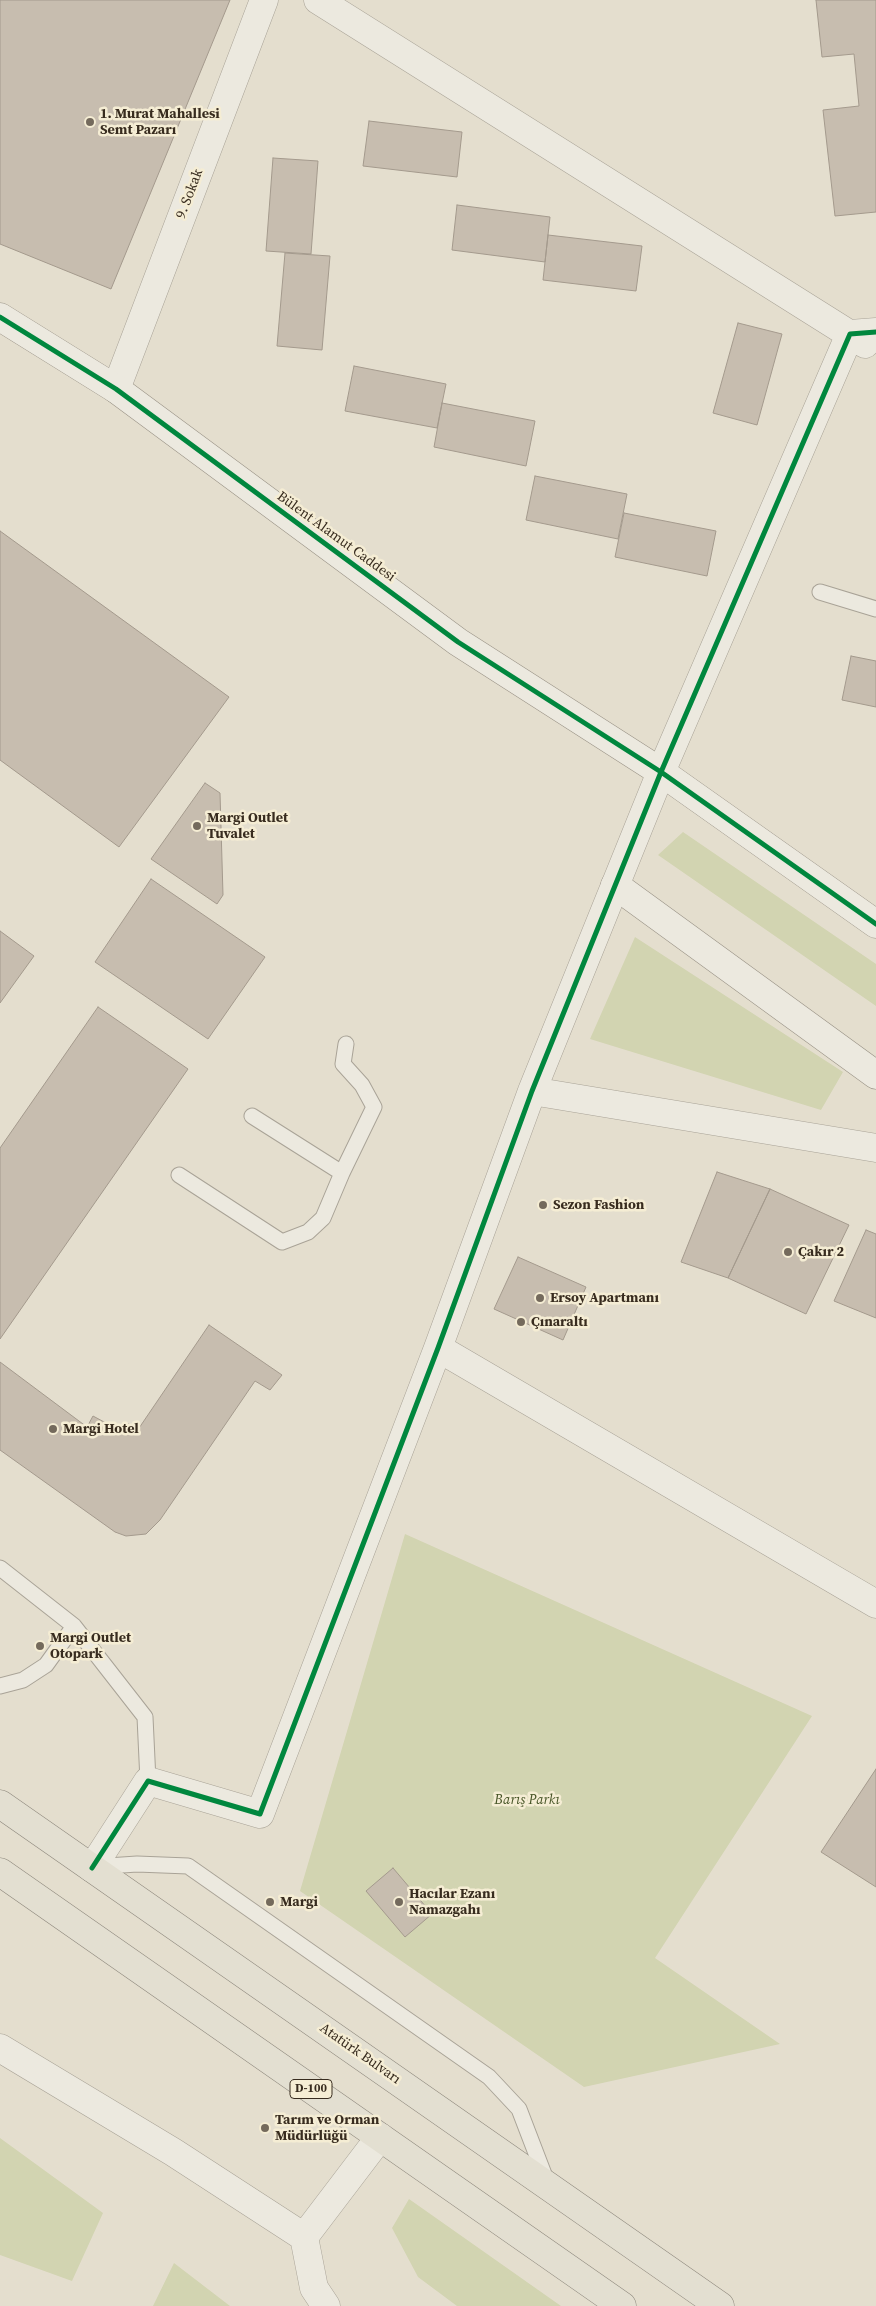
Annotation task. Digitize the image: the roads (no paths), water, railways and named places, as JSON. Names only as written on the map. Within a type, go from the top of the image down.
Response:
[{"type":"main road","name":"Atatürk Bulvarı","points":[[0,1804],[720,2306]]},
{"type":"main road","name":"D-100","points":[[0,1872],[622,2306]]},
{"type":"street","name":"9. Sokak","points":[[116,389],[264,0]]},
{"type":"street","points":[[318,0],[863,333],[876,351]]},
{"type":"street","name":"Bülent Alamut Caddesi","points":[[0,317],[116,389],[458,642],[661,772],[876,924]]},
{"type":"street","points":[[92,1868],[148,1781],[260,1814],[438,1348],[532,1091],[661,772],[863,333]]},
{"type":"street","points":[[615,885],[876,1075]]},
{"type":"street","points":[[532,1091],[876,1148]]},
{"type":"street","points":[[438,1348],[876,1604]]},
{"type":"street","points":[[0,2048],[173,2152],[304,2238],[314,2288],[326,2306]]},
{"type":"street","points":[[304,2238],[380,2137]]},
{"type":"lane","points":[[820,592],[876,609]]},
{"type":"lane","points":[[179,1175],[282,1242],[308,1232],[323,1218],[342,1173],[374,1107],[362,1086],[343,1064],[346,1044]]},
{"type":"lane","points":[[252,1116],[342,1173]]},
{"type":"lane","points":[[0,1568],[74,1626],[145,1717],[148,1781]]},
{"type":"lane","points":[[0,1686],[23,1680],[46,1665],[74,1626]]},
{"type":"lane","points":[[92,1868],[137,1864],[188,1866],[489,2076],[519,2109],[549,2185]]},
{"type":"place","name":"1. Murat Mahallesi Semt Pazarı","points":[[90,122]]},
{"type":"place","name":"Margi Outlet Tuvalet","points":[[197,826]]},
{"type":"place","name":"Sezon Fashion","points":[[543,1205]]},
{"type":"place","name":"Çakır 2","points":[[788,1252]]},
{"type":"place","name":"Ersoy Apartmanı","points":[[540,1298]]},
{"type":"place","name":"Çınaraltı","points":[[521,1322]]},
{"type":"place","name":"Margi Hotel","points":[[53,1429]]},
{"type":"place","name":"Margi Outlet Otopark","points":[[40,1646]]},
{"type":"place","name":"Margi","points":[[270,1902]]},
{"type":"place","name":"Hacılar Ezanı Namazgahı","points":[[399,1902]]},
{"type":"place","name":"Tarım ve Orman Müdürlüğü","points":[[265,2128]]},
{"type":"park label","name":"Barış Parkı","points":[[527,1800]]}]
